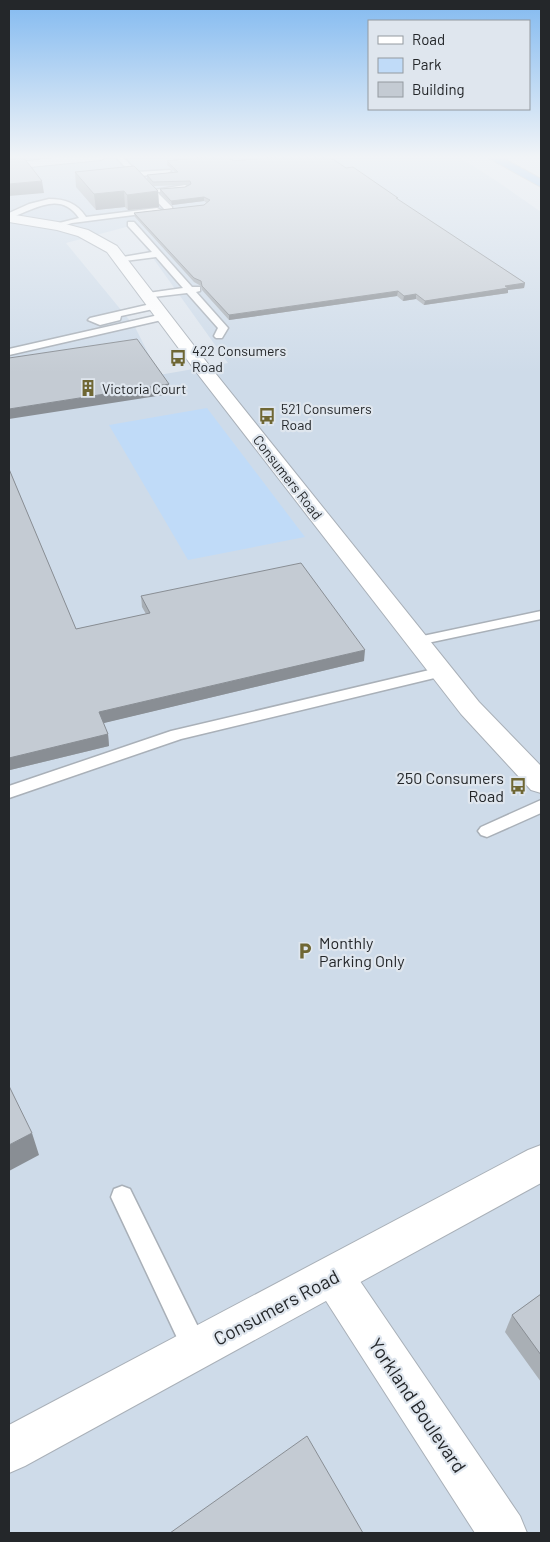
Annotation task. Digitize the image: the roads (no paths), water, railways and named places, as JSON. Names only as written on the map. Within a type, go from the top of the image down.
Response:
[{"type":"street","name":"Consumers Road","points":[[67,229],[90,237],[112,249],[470,708],[541,783]]},
{"type":"street","name":"Consumers Road","points":[[9,1450],[541,1163]]},
{"type":"street","name":"Yorkland Boulevard","points":[[334,1276],[503,1533]]},
{"type":"lane","points":[[135,229],[223,328],[219,336]]},
{"type":"lane","points":[[120,260],[157,254]]},
{"type":"lane","points":[[9,352],[156,307],[189,290],[200,288]]},
{"type":"lane","points":[[156,307],[100,322],[93,320],[156,307]]},
{"type":"lane","points":[[418,641],[541,615]]},
{"type":"lane","points":[[9,792],[177,736],[442,672]]},
{"type":"lane","points":[[487,831],[541,806]]},
{"type":"lane","points":[[122,1197],[196,1350]]},
{"type":"place","name":"422 Consumers Road","points":[[178,358]]},
{"type":"place","name":"Victoria Court","points":[[88,388]]},
{"type":"place","name":"521 Consumers Road","points":[[267,416]]},
{"type":"place","name":"250 Consumers Road","points":[[518,786]]},
{"type":"place","name":"Monthly Parking Only","points":[[305,951]]}]
